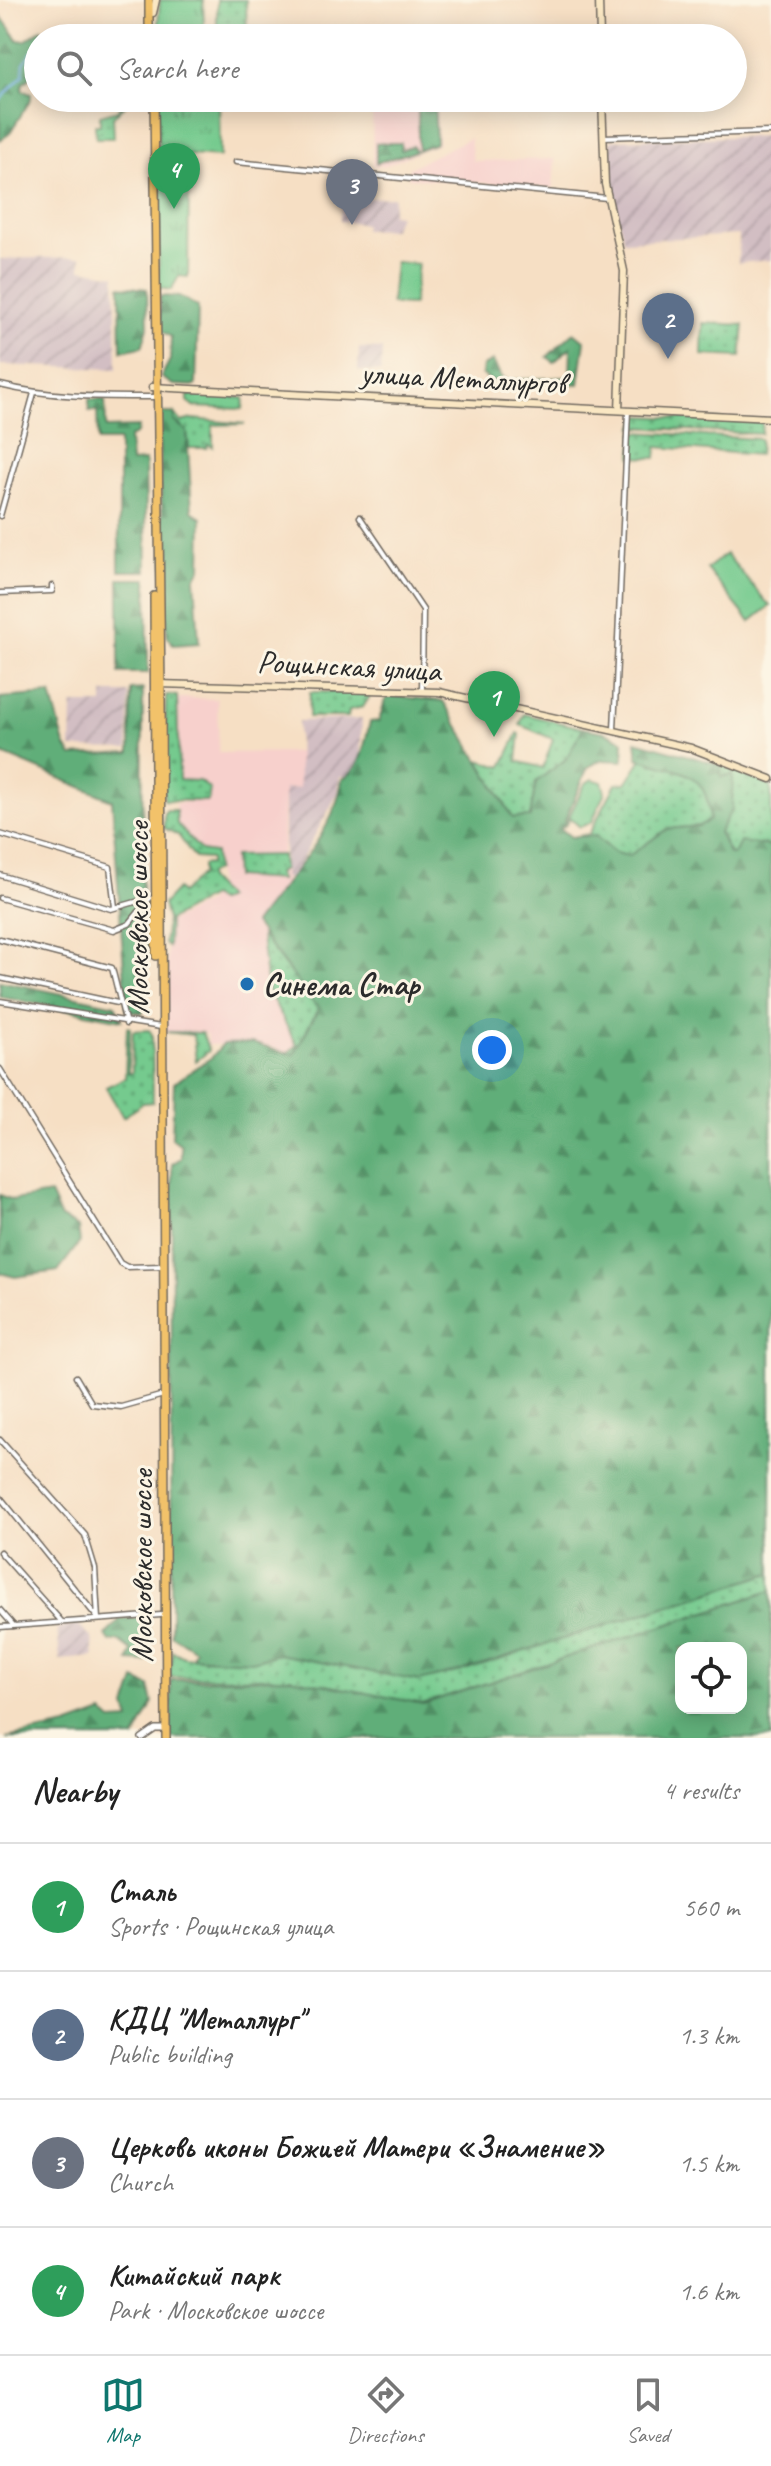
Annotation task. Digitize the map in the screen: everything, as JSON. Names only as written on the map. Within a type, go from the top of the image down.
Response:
[{"type":"main road","points":[[152,24],[153,0]]},
{"type":"main road","points":[[152,24],[153,0]]},
{"type":"main road","points":[[599,0],[600,24]]},
{"type":"main road","name":"Московское шоссе","points":[[152,112],[164,1738]]},
{"type":"main road","points":[[602,112],[607,198],[624,271],[619,410]]},
{"type":"main road","name":"улица Металлургов","points":[[154,387],[771,418]]},
{"type":"main road","name":"Московское шоссе","points":[[158,684],[152,898],[159,1027]]},
{"type":"main road","name":"Рощинская улица","points":[[158,684],[422,691],[614,730],[706,753],[771,779]]},
{"type":"main road","name":"Московское шоссе","points":[[161,1266],[164,1728]]},
{"type":"street","points":[[603,137],[771,132]]},
{"type":"street","points":[[236,162],[607,198]]},
{"type":"street","points":[[0,385],[34,393],[154,397]]},
{"type":"street","points":[[0,516],[34,393]]},
{"type":"street","points":[[614,730],[628,411]]},
{"type":"street","points":[[360,517],[423,610],[422,691]]},
{"type":"street","points":[[0,593],[52,591],[52,586]]},
{"type":"street","points":[[0,834],[111,868],[115,907]]},
{"type":"street","points":[[0,875],[87,903],[115,907],[152,898]]},
{"type":"street","points":[[0,898],[110,929],[126,927],[152,898]]},
{"type":"street","points":[[0,939],[112,968],[118,1003],[126,1024]]},
{"type":"street","points":[[0,978],[118,1003]]},
{"type":"street","points":[[0,1001],[159,1027]]},
{"type":"street","points":[[0,1069],[120,1263],[127,1267],[161,1266]]},
{"type":"street","points":[[76,1377],[92,1404],[121,1407],[160,1396]]},
{"type":"street","points":[[0,1440],[85,1535],[95,1568],[98,1619]]},
{"type":"street","points":[[0,1451],[5,1447]]},
{"type":"street","points":[[0,1497],[98,1619]]},
{"type":"street","points":[[0,1552],[62,1622]]},
{"type":"street","points":[[0,1610],[14,1626]]},
{"type":"street","points":[[0,1627],[161,1615]]},
{"type":"street","points":[[142,1738],[164,1728]]},
{"type":"shaded area","points":[[372,112],[437,112],[438,144],[384,166],[373,166]]},
{"type":"shaded area","points":[[771,136],[771,260],[738,263],[739,235],[624,241],[613,199],[610,143],[613,140]]},
{"type":"shaded area","points":[[470,138],[473,161],[555,159],[553,188],[408,178],[409,168]]},
{"type":"shaded area","points":[[394,197],[392,214],[399,215],[393,229],[364,230],[365,224],[340,221],[342,199]]},
{"type":"shaded area","points":[[81,257],[81,269],[115,275],[117,369],[0,365],[0,259]]},
{"type":"shaded area","points":[[359,348],[382,349],[381,372],[358,371]]},
{"type":"shaded area","points":[[103,693],[129,693],[128,749],[71,748],[72,704],[103,704]]},
{"type":"shaded area","points":[[177,698],[217,699],[219,753],[299,752],[299,788],[284,789],[282,855],[286,881],[255,928],[261,935],[267,989],[297,1045],[286,1055],[277,1048],[252,1043],[208,1045],[207,1035],[202,1032],[164,1031],[168,922],[207,903],[217,887],[216,852],[201,851],[177,824],[175,803],[207,801],[199,781],[179,781]]},
{"type":"shaded area","points":[[362,719],[360,760],[349,777],[340,776],[338,793],[291,879],[284,878],[284,789],[299,788],[298,721]]},
{"type":"shaded area","points":[[79,1625],[92,1638],[94,1657],[60,1660],[57,1628]]},
{"type":"green space","points":[[160,0],[203,0],[204,24],[158,24]]},
{"type":"green space","points":[[217,0],[246,0],[247,24],[217,24]]},
{"type":"green space","points":[[0,15],[18,40],[24,41],[24,110],[9,134],[0,140]]},
{"type":"green space","points":[[118,112],[113,117],[114,138],[96,138],[95,125],[100,125],[100,115]]},
{"type":"green space","points":[[158,112],[219,112],[220,157],[189,155],[188,277],[179,276],[171,290],[159,288]]},
{"type":"green space","points":[[418,112],[435,112],[436,143],[418,150]]},
{"type":"green space","points":[[376,143],[401,143],[401,150],[412,146],[416,151],[376,163]]},
{"type":"green space","points":[[395,262],[418,264],[413,305],[391,304]]},
{"type":"green space","points":[[120,286],[147,289],[148,327],[142,347],[121,351]]},
{"type":"green space","points":[[160,296],[181,297],[198,307],[196,386],[173,385],[161,377],[170,360],[171,337],[160,330]]},
{"type":"green space","points":[[703,323],[744,325],[741,357],[702,355]]},
{"type":"green space","points":[[574,332],[585,341],[579,384],[490,381],[482,374],[483,366],[493,361],[501,377],[507,380],[570,377],[571,347],[554,362],[547,357]]},
{"type":"green space","points":[[188,395],[244,398],[243,409],[193,407],[188,402]]},
{"type":"green space","points":[[89,399],[105,400],[106,428],[138,427],[137,433],[129,438],[131,462],[145,461],[147,571],[119,571],[119,441],[98,441],[97,411],[89,411]]},
{"type":"green space","points":[[158,413],[175,413],[174,421],[187,431],[192,511],[202,518],[201,569],[195,578],[199,643],[174,645],[167,636]]},
{"type":"green space","points":[[175,413],[181,422],[193,419],[245,424],[213,425],[213,447],[208,444],[207,448],[189,448],[187,432],[174,420]]},
{"type":"green space","points":[[639,416],[762,422],[761,434],[634,427]]},
{"type":"green space","points":[[634,432],[760,439],[759,455],[657,447],[656,458],[632,457]]},
{"type":"green space","points":[[726,554],[770,606],[750,622],[707,569]]},
{"type":"green space","points":[[119,579],[147,579],[148,673],[119,673]]},
{"type":"green space","points":[[143,689],[142,908],[148,910],[149,946],[142,948],[143,1013],[127,1011],[112,800],[0,753],[0,698],[51,694],[65,745],[72,756],[130,753],[131,690]]},
{"type":"green space","points":[[310,692],[369,692],[370,696],[363,707],[349,710],[348,717],[309,717]]},
{"type":"green space","points":[[166,695],[177,696],[179,780],[199,781],[210,789],[208,801],[164,800]]},
{"type":"green space","points":[[392,696],[443,701],[513,818],[530,817],[536,782],[566,759],[583,728],[605,732],[624,741],[623,761],[601,760],[588,767],[561,829],[571,837],[595,836],[615,853],[629,856],[667,829],[699,826],[710,820],[704,791],[697,782],[679,771],[638,758],[636,741],[721,765],[721,777],[733,774],[732,809],[719,832],[729,854],[734,854],[740,842],[771,846],[771,1573],[461,1671],[418,1681],[279,1654],[251,1661],[192,1657],[195,1650],[171,1635],[172,1164],[181,1158],[181,1145],[172,1138],[174,1083],[212,1057],[223,1044],[252,1043],[294,1055],[318,1009],[254,924],[307,856],[330,820],[342,779],[358,763],[370,722],[379,721],[385,700]]},
{"type":"green space","points":[[524,714],[583,728],[566,759],[536,782],[530,817],[513,818],[479,760],[502,767],[518,733],[517,761],[543,768],[553,739],[520,725]]},
{"type":"green space","points":[[642,759],[691,776],[704,791],[710,820],[699,826],[667,829],[629,856],[615,853],[596,837],[571,837],[589,834],[616,784],[626,783]]},
{"type":"green space","points":[[721,765],[771,786],[771,846],[730,854],[719,832],[732,808],[732,774],[721,777]]},
{"type":"green space","points":[[592,779],[602,782],[605,792],[592,822],[580,827],[570,818],[564,827],[585,784]]},
{"type":"green space","points":[[176,810],[177,824],[201,851],[215,853],[216,870],[208,874],[208,879],[226,898],[218,902],[211,896],[169,920],[168,947],[164,944],[167,920],[163,904],[177,889],[181,893],[202,874],[202,865],[210,864],[210,859],[195,858],[178,835],[164,828],[164,813]]},
{"type":"green space","points":[[282,855],[283,870],[277,873],[280,880],[235,877],[234,856]]},
{"type":"green space","points":[[261,935],[318,1009],[294,1055],[286,1055],[297,1045],[267,989]]},
{"type":"green space","points":[[0,981],[115,1005],[122,1020],[0,997]]},
{"type":"green space","points":[[127,1027],[130,1028],[128,1073],[132,1073],[133,1031],[149,1030],[152,1034],[153,1102],[143,1103],[123,1117],[106,1087],[125,1078]]},
{"type":"green space","points":[[167,1032],[202,1033],[209,1051],[196,1061],[193,1035]]},
{"type":"green space","points":[[50,1194],[61,1218],[78,1227],[80,1242],[58,1271],[15,1277],[0,1273],[0,1195],[13,1200]]},
{"type":"green space","points":[[771,1573],[771,1591],[422,1704],[290,1678],[169,1677],[173,1651],[184,1657],[251,1661],[279,1654],[418,1680],[461,1671]]},
{"type":"green space","points":[[771,1591],[771,1738],[171,1738],[171,1680],[290,1678],[423,1704]]},
{"type":"green space","points":[[147,1617],[152,1655],[146,1662],[129,1661],[132,1651],[119,1641],[110,1641],[106,1635],[120,1619]]},
{"type":"green space","points":[[135,1680],[149,1686],[153,1703],[135,1738],[6,1738],[67,1726],[103,1713],[112,1721],[130,1720],[126,1707]]},
{"type":"waterway","points":[[0,100],[23,75],[24,63]]},
{"type":"place","name":"Китайский парк","points":[[174,209]]},
{"type":"place","name":"Церковь иконы Божией Матери «Знамение»","points":[[352,225]]},
{"type":"place","name":"КДЦ \"Металлург\"","points":[[668,359]]},
{"type":"place","name":"Сталь","points":[[494,737]]},
{"type":"place","name":"Синема Стар","points":[[247,984]]}]
